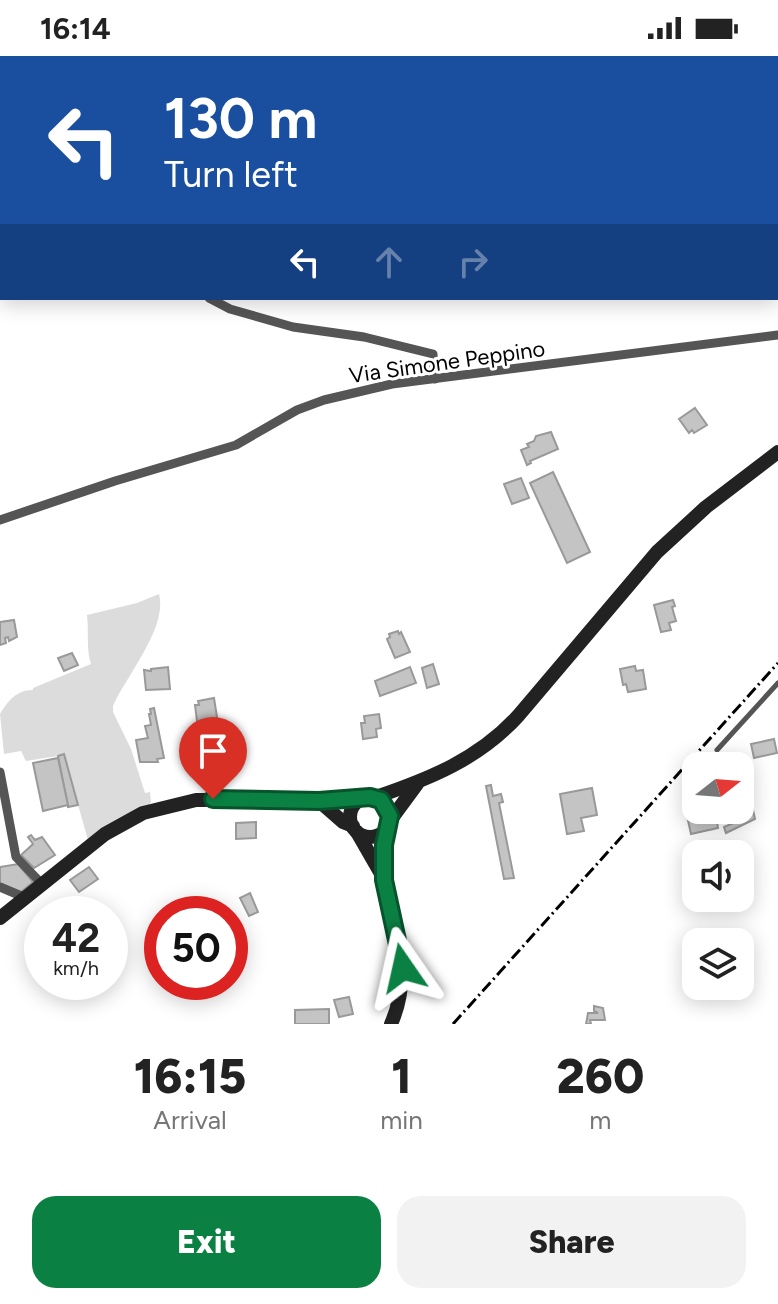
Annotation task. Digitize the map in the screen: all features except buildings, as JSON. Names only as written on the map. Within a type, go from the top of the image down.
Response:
[{"type":"main road","points":[[29,896],[105,834],[132,818],[154,810],[196,800],[319,801],[368,798],[417,784],[463,760],[496,737],[525,708],[657,552],[706,507],[778,452]]},
{"type":"main road","points":[[319,801],[343,822],[369,837],[381,834],[417,784]]},
{"type":"main road","points":[[368,798],[389,810],[384,880],[403,968],[400,999],[391,1024]]},
{"type":"main road","points":[[368,798],[350,814],[355,829],[384,880]]},
{"type":"main road","points":[[0,918],[24,900]]},
{"type":"street","points":[[213,300],[230,309],[293,327],[364,337],[433,354],[435,379]]},
{"type":"street","name":"Via Simone Peppino","points":[[0,520],[115,481],[225,449],[297,410],[324,400],[392,384],[778,335]]},
{"type":"street","points":[[0,772],[16,857],[43,885]]},
{"type":"street","points":[[0,887],[24,897]]},
{"type":"lane","points":[[717,750],[778,683]]},
{"type":"shaded area","points":[[159,594],[160,607],[152,636],[113,706],[145,793],[150,792],[151,802],[147,808],[88,840],[64,755],[26,761],[21,751],[4,754],[0,714],[17,694],[91,664],[87,615],[137,603]]},
{"type":"railway","points":[[453,1024],[778,663]]},
{"type":"route","points":[[213,799],[319,801],[376,797],[386,804],[390,816],[385,829],[384,880],[403,968]]}]
